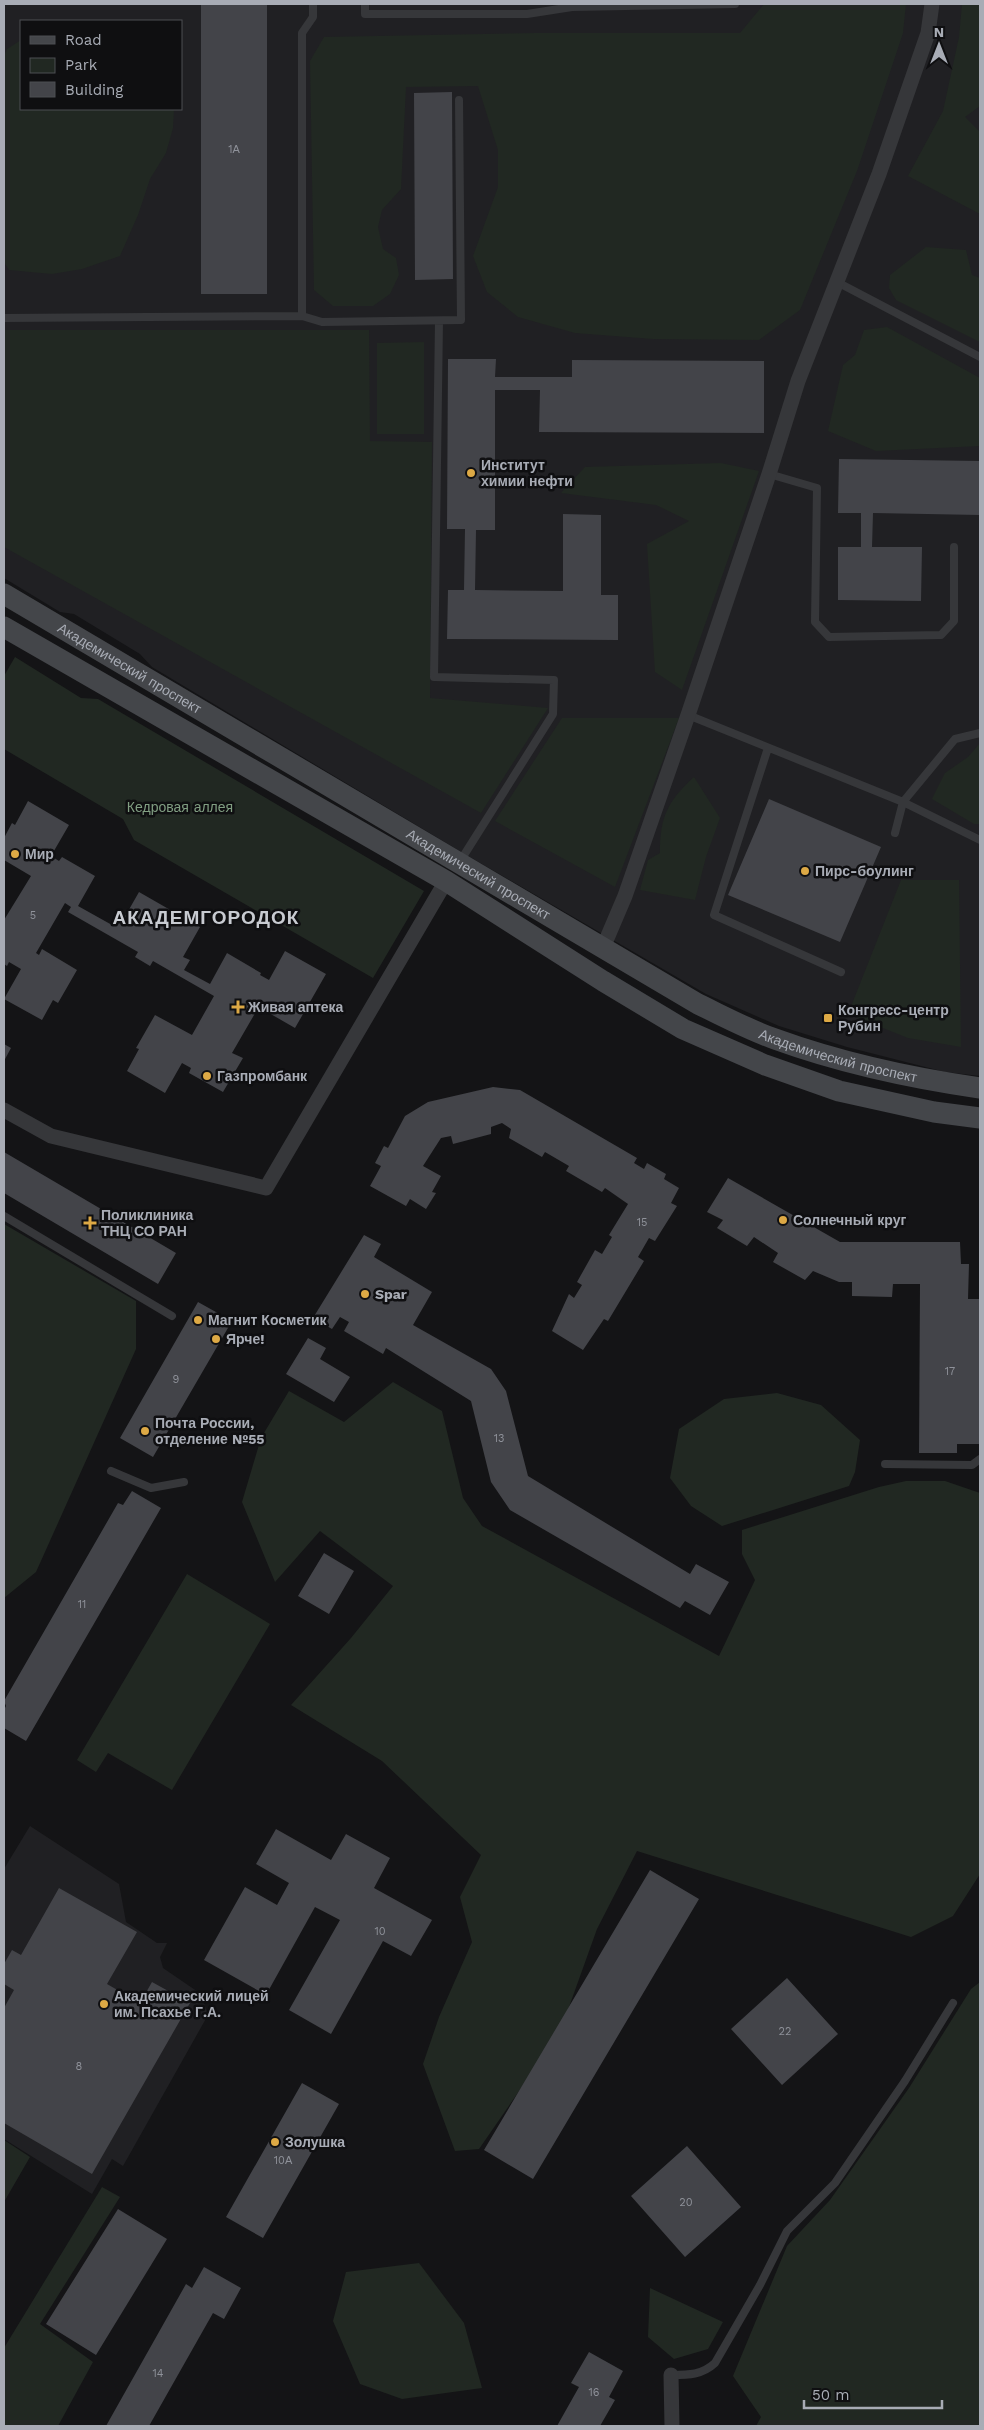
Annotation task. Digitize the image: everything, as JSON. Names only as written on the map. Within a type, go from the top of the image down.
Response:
[{"type":"main road","name":"Академический проспект","points":[[4,594],[459,863],[602,950],[698,1004],[774,1039],[894,1073],[980,1088]]},
{"type":"main road","name":"Академический проспект","points":[[4,627],[446,881],[603,981],[683,1029],[765,1065],[839,1090],[934,1112],[980,1118]]},
{"type":"main road","points":[[446,881],[459,863]]},
{"type":"street","points":[[602,950],[625,896],[688,715],[769,474],[798,380],[879,174],[928,33],[932,4]]},
{"type":"street","points":[[4,1110],[51,1136],[266,1188],[446,881]]},
{"type":"street","points":[[671,2375],[672,2426]]},
{"type":"lane","points":[[302,316],[302,33],[313,17],[313,4]]},
{"type":"lane","points":[[366,4],[366,14],[527,14],[572,8],[734,4]]},
{"type":"lane","points":[[4,318],[302,316],[322,322],[461,320],[459,100]]},
{"type":"lane","points":[[837,282],[980,357]]},
{"type":"lane","points":[[439,321],[434,677],[554,680],[553,714],[459,863]]},
{"type":"lane","points":[[769,474],[818,488],[815,622],[829,637],[940,635],[954,621],[954,546]]},
{"type":"lane","points":[[688,715],[903,802],[980,840]]},
{"type":"lane","points":[[895,833],[903,802],[955,739],[980,733]]},
{"type":"lane","points":[[768,748],[714,915],[841,972]]},
{"type":"lane","points":[[4,1216],[172,1316]]},
{"type":"lane","points":[[886,1464],[972,1465],[980,1459]]},
{"type":"lane","points":[[111,1471],[151,1488],[184,1482]]},
{"type":"lane","points":[[671,2375],[696,2374],[707,2370],[715,2363],[760,2285],[787,2231],[835,2182],[905,2081],[953,2003]]},
{"type":"shaded area","points":[[4,4],[980,4],[980,1076],[945,1072],[847,1047],[779,1026],[706,994],[463,853],[152,667],[140,654],[74,614],[60,612],[4,578]]},
{"type":"shaded area","name":"Академический лицей им. Псахье Г.А.","points":[[30,1826],[119,1884],[126,1922],[157,1943],[167,1943],[160,1957],[163,1968],[201,1994],[208,2015],[123,2166],[112,2159],[92,2194],[4,2139],[4,1869]]},
{"type":"green space","points":[[764,4],[906,4],[903,33],[857,171],[800,310],[759,340],[653,339],[575,333],[518,317],[487,292],[473,256],[498,187],[498,150],[478,86],[406,87],[401,189],[382,210],[378,227],[383,249],[396,258],[399,275],[390,294],[373,306],[333,306],[314,290],[310,61],[324,37],[536,33],[740,33]]},
{"type":"green space","points":[[962,4],[980,4],[980,106],[965,117],[980,132],[980,214],[908,176],[943,111],[959,37]]},
{"type":"green space","points":[[20,41],[20,110],[174,110],[173,128],[166,153],[150,179],[138,215],[120,256],[82,269],[52,274],[9,270],[4,262],[4,56],[7,49]]},
{"type":"green space","points":[[926,247],[966,250],[972,275],[980,278],[980,342],[896,300],[889,288],[890,275]]},
{"type":"green space","points":[[887,327],[980,378],[980,446],[876,451],[828,431],[843,365],[855,355],[864,330]]},
{"type":"green space","points":[[4,330],[369,330],[370,441],[432,442],[430,698],[548,708],[481,813],[4,547]]},
{"type":"green space","points":[[424,342],[424,434],[377,434],[377,343]]},
{"type":"green space","points":[[721,463],[759,471],[682,690],[655,672],[647,544],[689,521],[656,505],[561,493],[585,467]]},
{"type":"green space","name":"Кедровая аллея","points":[[15,657],[81,698],[98,699],[424,891],[373,978],[134,840],[123,819],[4,749],[4,676]]},
{"type":"green space","points":[[562,718],[679,718],[615,887],[495,821]]},
{"type":"green space","points":[[980,743],[980,824],[974,824],[932,799],[945,773],[968,757]]},
{"type":"green space","points":[[694,777],[720,818],[706,857],[695,900],[640,890],[648,860],[660,853],[660,840],[667,811],[677,794]]},
{"type":"green space","points":[[901,880],[959,880],[961,1047],[908,1038],[848,1014]]},
{"type":"green space","points":[[4,1224],[136,1301],[136,1349],[36,1572],[4,1598]]},
{"type":"green space","points":[[393,1382],[442,1411],[463,1498],[482,1526],[719,1656],[755,1580],[742,1554],[742,1530],[879,1487],[906,1481],[945,1481],[980,1493],[980,1874],[953,1916],[911,1937],[637,1851],[597,1929],[560,2032],[479,2149],[455,2151],[423,2064],[439,2017],[472,1942],[460,1897],[481,1855],[382,1761],[291,1705],[351,1638],[393,1586],[320,1531],[275,1582],[242,1502],[261,1438],[289,1391],[344,1422]]},
{"type":"green space","points":[[777,1393],[821,1405],[860,1440],[855,1472],[849,1486],[722,1526],[691,1506],[670,1478],[679,1429],[724,1399]]},
{"type":"green space","points":[[187,1574],[270,1624],[172,1790],[108,1753],[96,1772],[77,1760]]},
{"type":"green space","points":[[980,1982],[980,2426],[756,2426],[761,2417],[733,2376],[787,2246],[830,2200],[909,2088],[971,1989]]},
{"type":"green space","points":[[4,2140],[30,2157],[4,2202]]},
{"type":"green space","points":[[102,2187],[120,2197],[40,2324],[93,2362],[58,2426],[4,2426],[4,2348]]},
{"type":"green space","points":[[419,2263],[464,2323],[482,2388],[402,2399],[360,2384],[333,2321],[346,2272]]},
{"type":"green space","points":[[650,2288],[723,2322],[708,2349],[674,2359],[648,2337]]},
{"type":"building","points":[[201,4],[267,4],[267,294],[201,294]]},
{"type":"building","points":[[452,92],[453,279],[415,280],[414,93]]},
{"type":"building","name":"Институт химии нефти","points":[[448,359],[496,359],[495,377],[572,377],[572,360],[764,361],[764,433],[539,432],[540,390],[495,390],[495,530],[476,530],[475,590],[563,591],[563,514],[601,515],[601,595],[618,595],[618,640],[447,639],[448,590],[464,590],[465,529],[447,529]]},
{"type":"building","points":[[839,459],[980,461],[980,515],[873,513],[872,547],[922,547],[921,601],[838,600],[838,547],[861,547],[861,513],[838,513]]},
{"type":"building","name":"Пирс-боулинг","points":[[769,799],[881,847],[840,942],[728,895]]},
{"type":"building","points":[[28,801],[69,825],[51,856],[59,861],[62,857],[95,876],[78,906],[112,925],[117,917],[123,920],[139,892],[200,927],[183,957],[190,960],[184,970],[210,984],[227,953],[261,973],[260,975],[269,980],[285,951],[326,974],[295,1028],[262,1009],[265,1005],[261,1003],[232,1053],[243,1058],[223,1092],[189,1073],[191,1068],[182,1063],[165,1093],[127,1071],[139,1049],[136,1048],[155,1015],[192,1035],[214,996],[153,961],[150,966],[135,957],[138,952],[68,912],[71,907],[65,903],[36,953],[39,955],[42,949],[77,970],[58,1003],[53,1000],[42,1020],[4,999],[21,969],[9,962],[7,966],[4,964],[4,920],[31,876],[4,860],[4,838],[12,823],[15,825]]},
{"type":"building","points":[[4,1044],[11,1048],[4,1061]]},
{"type":"building","points":[[493,1087],[520,1090],[637,1158],[634,1163],[644,1169],[647,1163],[666,1174],[664,1179],[679,1188],[671,1203],[677,1206],[655,1241],[649,1238],[638,1257],[644,1261],[608,1321],[604,1319],[583,1350],[552,1331],[569,1294],[574,1298],[582,1285],[577,1282],[595,1250],[602,1254],[612,1237],[609,1235],[628,1204],[605,1188],[602,1192],[566,1171],[569,1166],[545,1152],[542,1157],[509,1138],[511,1129],[502,1123],[491,1127],[491,1134],[453,1144],[451,1136],[441,1138],[423,1166],[441,1176],[432,1192],[436,1193],[426,1209],[410,1199],[406,1206],[370,1186],[381,1166],[375,1163],[384,1146],[388,1148],[405,1116],[428,1102]]},
{"type":"building","name":"Поликлиника ТНЦ СО РАН","points":[[4,1152],[176,1253],[158,1284],[4,1193]]},
{"type":"building","points":[[728,1178],[840,1242],[960,1242],[961,1264],[969,1264],[968,1299],[980,1299],[980,1444],[957,1444],[957,1453],[919,1453],[920,1284],[893,1284],[892,1297],[852,1296],[852,1282],[839,1282],[813,1271],[805,1280],[773,1262],[778,1253],[754,1237],[747,1246],[717,1228],[723,1220],[707,1212]]},
{"type":"building","points":[[364,1235],[381,1244],[374,1257],[432,1292],[413,1325],[491,1369],[506,1391],[528,1476],[690,1574],[696,1564],[729,1582],[710,1615],[685,1601],[680,1608],[510,1510],[491,1482],[471,1401],[386,1348],[383,1354],[344,1331],[349,1322],[340,1317],[332,1329],[313,1318]]},
{"type":"building","points":[[198,1302],[232,1321],[153,1457],[120,1438]]},
{"type":"building","points":[[308,1338],[326,1348],[320,1359],[350,1377],[334,1402],[286,1374]]},
{"type":"building","points":[[132,1491],[161,1508],[26,1741],[4,1728],[4,1710],[6,1706],[4,1701],[118,1503],[123,1505]]},
{"type":"building","points":[[324,1553],[354,1571],[329,1614],[298,1596]]},
{"type":"building","points":[[276,1829],[331,1860],[346,1834],[390,1858],[374,1888],[432,1920],[411,1956],[383,1941],[331,2034],[289,2010],[340,1920],[315,1907],[266,1995],[204,1960],[245,1887],[277,1905],[289,1883],[256,1864]]},
{"type":"building","points":[[650,1870],[699,1899],[533,2179],[484,2150]]},
{"type":"building","name":"Академический лицей им. Псахье Г.А.","points":[[59,1888],[137,1932],[107,1984],[140,2003],[152,1982],[190,2003],[92,2174],[4,2123],[4,2008],[14,1990],[4,1984],[4,1964],[12,1950],[21,1955]]},
{"type":"building","points":[[787,1978],[838,2034],[782,2085],[731,2029]]},
{"type":"building","points":[[302,2083],[339,2104],[263,2238],[226,2217]]},
{"type":"building","points":[[687,2146],[741,2207],[685,2257],[631,2196]]},
{"type":"building","points":[[118,2209],[167,2239],[96,2355],[46,2324]]},
{"type":"building","points":[[204,2267],[241,2288],[224,2319],[213,2313],[149,2426],[106,2426],[186,2284],[192,2288]]},
{"type":"building","points":[[589,2352],[623,2371],[609,2397],[615,2400],[600,2426],[557,2426],[579,2387],[571,2383]]},
{"type":"place","name":"Институт химии нефти","points":[[471,473]]},
{"type":"place","name":"Мир","points":[[15,854]]},
{"type":"place","name":"Пирс-боулинг","points":[[805,871]]},
{"type":"place","name":"Живая аптека","points":[[238,1007]]},
{"type":"place","name":"Конгресс-центр Рубин","points":[[828,1018]]},
{"type":"place","name":"Газпромбанк","points":[[207,1076]]},
{"type":"place","name":"Солнечный круг","points":[[783,1220]]},
{"type":"place","name":"Поликлиника ТНЦ СО РАН","points":[[90,1223]]},
{"type":"place","name":"Spar","points":[[365,1294]]},
{"type":"place","name":"Магнит Косметик","points":[[198,1320]]},
{"type":"place","name":"Ярче!","points":[[216,1339]]},
{"type":"place","name":"Почта России, отделение №55","points":[[145,1431]]},
{"type":"place","name":"Академический лицей им. Псахье Г.А.","points":[[104,2004]]},
{"type":"place","name":"Золушка","points":[[275,2142]]},
{"type":"district","name":"АКАДЕМГОРОДОК","points":[[206,917]]}]
